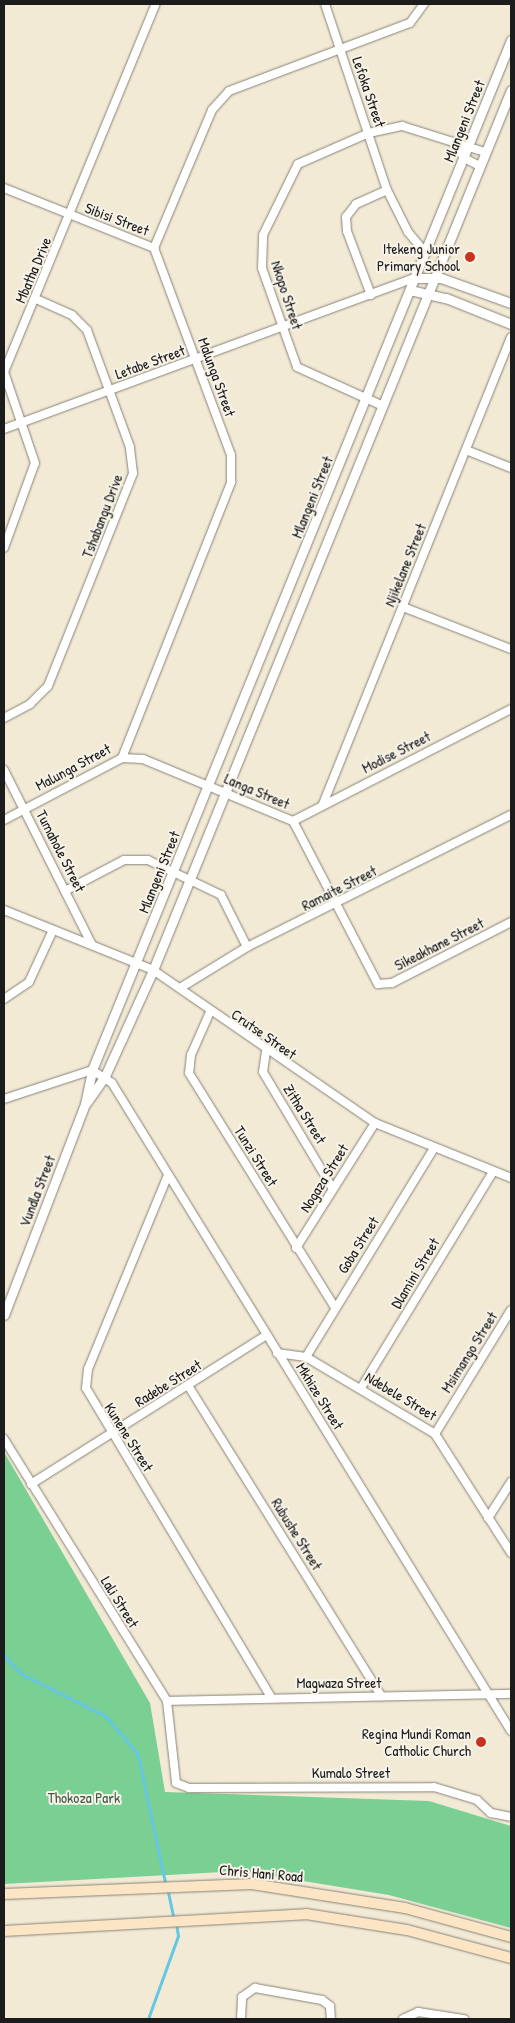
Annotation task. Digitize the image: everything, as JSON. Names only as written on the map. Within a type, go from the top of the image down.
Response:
[{"type":"main road","name":"Chris Hani Road","points":[[4,1894],[184,1884],[252,1884],[346,1897],[511,1937]]},
{"type":"main road","points":[[4,1931],[284,1913],[349,1918],[511,1958]]},
{"type":"street","name":"Mbatha Drive","points":[[4,548],[34,471],[23,423],[4,372],[36,299],[156,4]]},
{"type":"street","name":"Lefoka Street","points":[[325,4],[387,190],[408,232],[425,252]]},
{"type":"street","points":[[154,248],[221,96],[410,23],[424,4]]},
{"type":"street","name":"Mlangeni Street","points":[[137,963],[173,870],[209,787],[511,40]]},
{"type":"street","name":"Mlangeni Street","points":[[153,970],[426,292],[511,90]]},
{"type":"street","name":"Nkopo Street","points":[[381,405],[297,367],[283,328],[260,247],[288,178],[298,164],[369,133],[402,126],[454,144],[469,145],[485,152]]},
{"type":"street","points":[[454,144],[464,158],[480,166]]},
{"type":"street","name":"Sibisi Street","points":[[4,188],[154,248]]},
{"type":"street","points":[[371,296],[347,231],[346,217],[356,204],[387,190]]},
{"type":"street","name":"Malunga Street","points":[[4,820],[122,758],[234,473],[196,360],[154,248]]},
{"type":"street","points":[[415,278],[433,276],[511,303]]},
{"type":"street","name":"Letabe Street","points":[[4,430],[371,296],[415,278]]},
{"type":"street","name":"Letabe Street","points":[[389,289],[410,290]]},
{"type":"street","points":[[410,290],[426,292],[511,324]]},
{"type":"street","name":"Tshabangu Drive","points":[[4,718],[30,704],[48,686],[131,481],[133,457],[110,391],[80,321],[36,299]]},
{"type":"street","name":"Njikelane Street","points":[[323,804],[511,337]]},
{"type":"street","points":[[466,450],[511,468]]},
{"type":"street","points":[[403,607],[511,648]]},
{"type":"street","name":"Modise Street","points":[[293,821],[511,709]]},
{"type":"street","name":"Langa Street","points":[[122,758],[143,759],[293,821],[378,984]]},
{"type":"street","name":"Tumahole Street","points":[[4,770],[92,945]]},
{"type":"street","name":"Ramaite Street","points":[[180,988],[247,947],[336,906],[511,815]]},
{"type":"street","points":[[65,891],[132,858],[173,870],[222,895],[247,947]]},
{"type":"street","name":"Crutse Street","points":[[4,910],[153,970],[266,1052],[375,1123],[511,1178]]},
{"type":"street","name":"Sikeakhane Street","points":[[378,984],[392,983],[511,922]]},
{"type":"street","points":[[4,1000],[29,982],[53,930]]},
{"type":"street","name":"Vundla Street","points":[[4,1314],[85,1104],[92,1070],[137,963]]},
{"type":"street","name":"Vundla Street","points":[[85,1104],[105,1076],[153,970]]},
{"type":"street","name":"Tunzi Street","points":[[210,1012],[191,1055],[189,1073],[335,1308]]},
{"type":"street","name":"Zitha Street","points":[[266,1052],[263,1072],[334,1188]]},
{"type":"street","points":[[4,1099],[92,1070],[105,1076]]},
{"type":"street","name":"Mkhize Street","points":[[105,1076],[511,1731]]},
{"type":"street","name":"Nogaza Street","points":[[296,1248],[375,1123]]},
{"type":"street","name":"Goba Street","points":[[306,1356],[434,1148]]},
{"type":"street","name":"Dlamini Street","points":[[361,1388],[493,1172]]},
{"type":"street","name":"Kunene Street","points":[[168,1175],[86,1379],[88,1397],[270,1696]]},
{"type":"street","name":"Msimango Street","points":[[435,1434],[511,1310]]},
{"type":"street","name":"Radebe Street","points":[[31,1484],[189,1387],[267,1335]]},
{"type":"street","name":"Ndebele Street","points":[[277,1353],[306,1356],[435,1434],[511,1554]]},
{"type":"street","name":"Rubushe Street","points":[[189,1387],[381,1696]]},
{"type":"street","name":"Lali Street","points":[[4,1439],[167,1701],[171,1715],[172,1776],[182,1787]]},
{"type":"street","points":[[488,1518],[511,1482]]},
{"type":"street","name":"Magwaza Street","points":[[167,1701],[270,1696],[511,1694]]},
{"type":"street","name":"Kumalo Street","points":[[182,1787],[434,1787],[477,1800],[499,1816],[511,1817]]},
{"type":"street","points":[[241,2019],[240,2002],[244,1993],[255,1988],[322,2000],[330,2007],[331,2019]]},
{"type":"street","points":[[403,2019],[418,2012],[464,2019]]},
{"type":"green space","name":"Thokoza Park","points":[[4,1452],[150,1703],[165,1792],[429,1801],[511,1826],[511,1928],[389,1895],[241,1871],[4,1884]]},
{"type":"waterway","points":[[4,1655],[22,1674],[106,1716],[138,1754],[166,1885]]},
{"type":"waterway","points":[[168,1890],[174,1919]]},
{"type":"waterway","points":[[148,2019],[178,1936],[176,1924]]},
{"type":"place","name":"Itekeng Junior Primary School","points":[[470,257]]},
{"type":"place","name":"Regina Mundi Roman Catholic Church","points":[[481,1742]]}]
